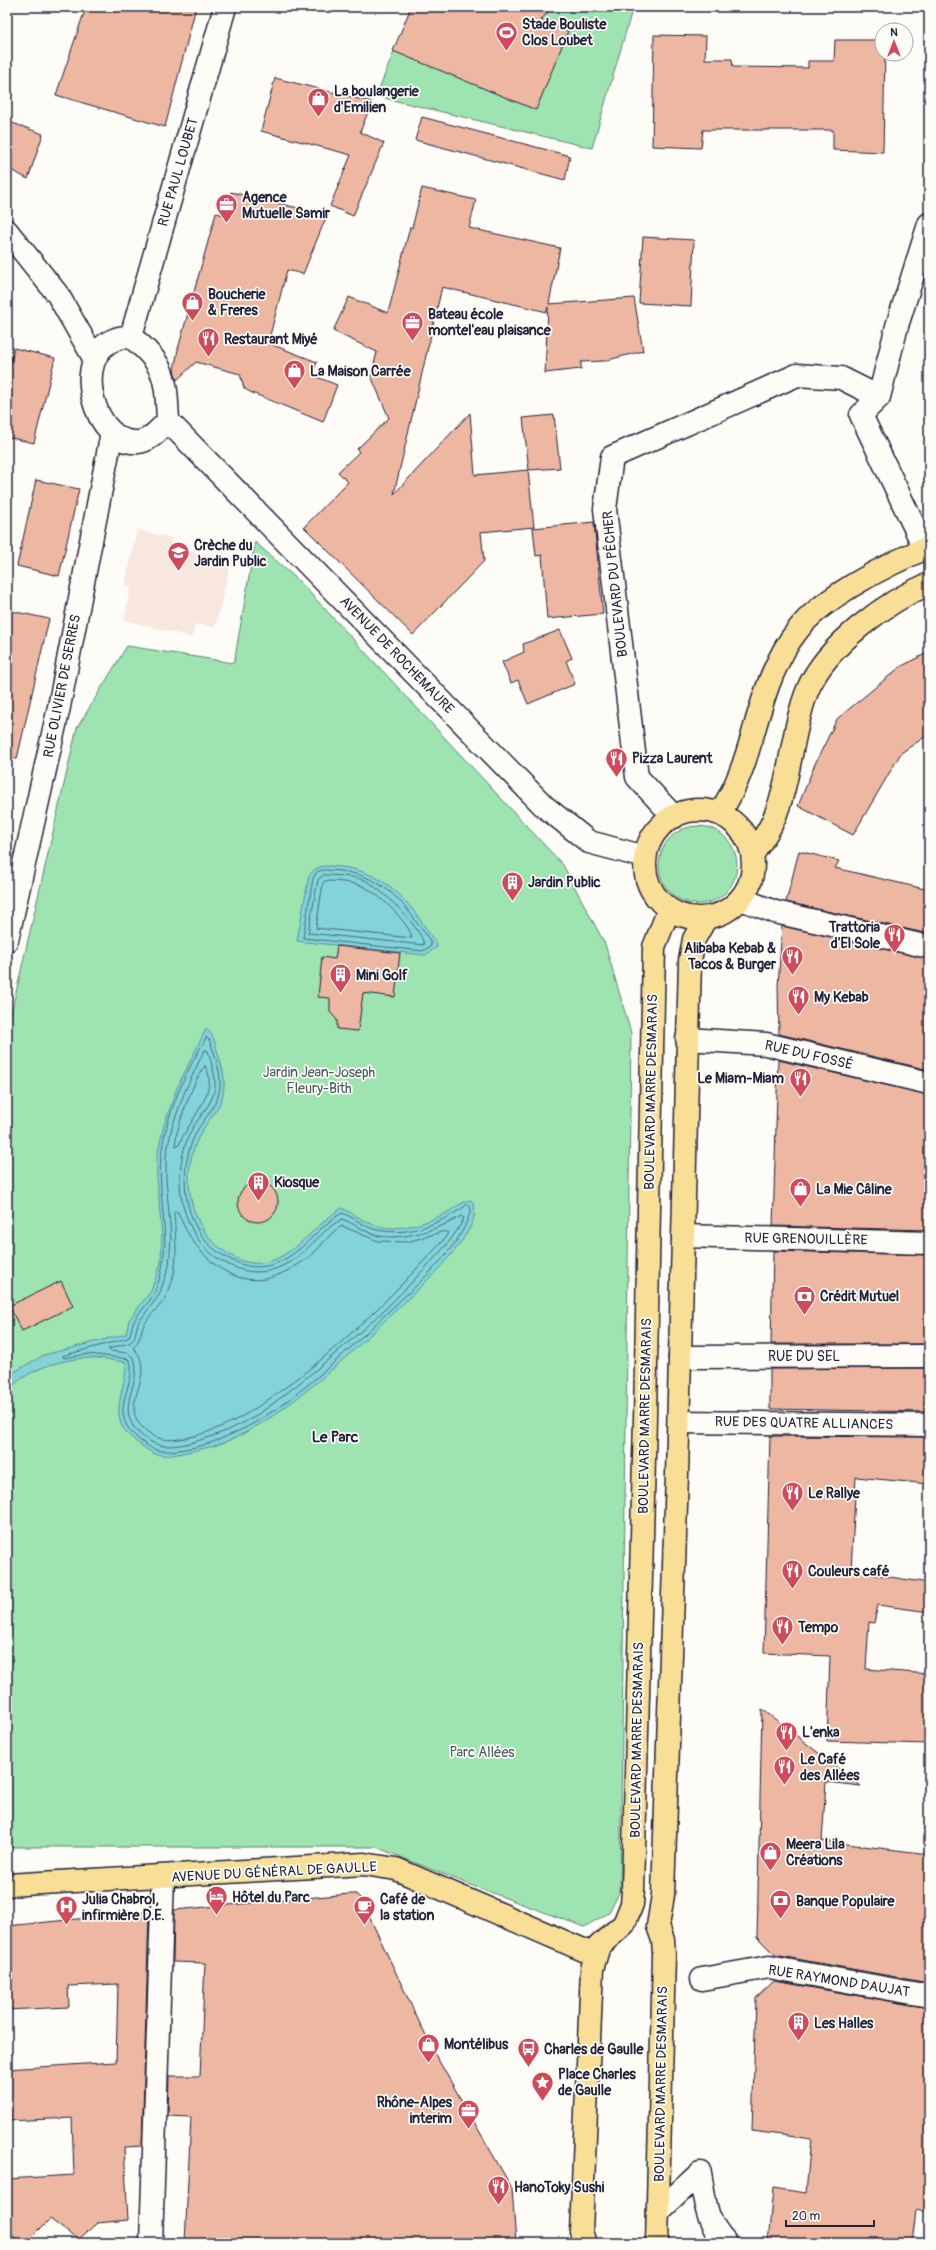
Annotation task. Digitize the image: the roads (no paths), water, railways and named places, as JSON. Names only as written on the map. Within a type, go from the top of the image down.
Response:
[{"type":"main road","points":[[719,814],[728,800],[745,764],[773,673],[797,630],[826,603],[884,567],[927,548]]},
{"type":"main road","points":[[753,854],[772,823],[808,688],[826,658],[847,636],[909,592],[929,584]]},
{"type":"main road","points":[[696,810],[719,814],[731,820],[741,830],[748,841],[753,854],[752,878],[741,899],[726,912],[706,918],[687,917],[669,910],[656,897],[648,881],[646,857],[649,845],[655,833],[663,824],[674,817],[696,810]]},
{"type":"main road","name":"BOULEVARD MARRE DESMARAIS","points":[[582,2239],[592,1969],[595,1955],[599,1946],[605,1939],[624,1924],[632,1904],[633,1890],[646,1419],[654,947],[669,910]]},
{"type":"main road","name":"BOULEVARD MARRE DESMARAIS","points":[[657,2243],[664,1955],[663,1940],[658,1926],[663,1895],[679,1422],[687,1039],[690,961],[694,940],[706,918]]},
{"type":"main road","name":"AVENUE DU GÉNÉRAL DE GAULLE","points":[[7,1886],[364,1864],[379,1865],[396,1869],[595,1955]]},
{"type":"main road","points":[[624,1924],[658,1926]]},
{"type":"street","name":"RUE PAUL LOUBET","points":[[131,337],[225,7]]},
{"type":"street","points":[[927,548],[860,415],[879,397],[897,326],[929,224]]},
{"type":"street","points":[[7,231],[58,295],[94,358]]},
{"type":"street","points":[[131,337],[149,351],[162,371],[168,421],[151,438],[138,442],[123,441],[112,432],[98,416],[89,377],[94,358],[106,344],[116,338],[131,337]]},
{"type":"street","name":"BOULEVARD DU PÊCHER","points":[[674,817],[637,777],[605,509],[612,457],[797,375],[841,378],[879,397]]},
{"type":"street","name":"AVENUE DE ROCHEMAURE","points":[[168,421],[544,806],[588,842],[646,857]]},
{"type":"street","name":"RUE OLIVIER DE SERRES","points":[[7,940],[59,707],[112,432]]},
{"type":"street","points":[[741,899],[775,912],[929,947]]},
{"type":"street","name":"RUE DU FOSSÉ","points":[[687,1039],[766,1044],[929,1083]]},
{"type":"street","name":"RUE GRENOUILLÈRE","points":[[683,1236],[929,1243]]},
{"type":"street","name":"RUE DU SEL","points":[[680,1357],[929,1356]]},
{"type":"street","name":"RUE DES QUATRE ALLIANCES","points":[[679,1422],[929,1425]]},
{"type":"street","points":[[151,2243],[163,1877]]},
{"type":"street","name":"RUE RAYMOND DAUJAT","points":[[702,1979],[770,1967],[929,1996]]},
{"type":"street","points":[[658,2212],[700,2173],[708,2217],[718,2235],[726,2243]]},
{"type":"water","points":[[323,866],[356,870],[370,874],[382,881],[405,900],[436,943],[437,947],[425,955],[297,941],[309,876],[315,869]]},
{"type":"water","points":[[206,1029],[213,1038],[221,1063],[224,1086],[222,1099],[200,1134],[194,1149],[190,1166],[189,1182],[191,1199],[203,1230],[214,1243],[227,1253],[245,1262],[264,1263],[271,1261],[287,1253],[303,1241],[325,1220],[342,1208],[369,1223],[386,1228],[412,1226],[437,1217],[464,1202],[471,1200],[474,1205],[474,1214],[472,1223],[466,1234],[437,1271],[355,1349],[310,1388],[263,1422],[239,1436],[207,1448],[178,1454],[160,1455],[153,1453],[139,1444],[126,1433],[122,1427],[119,1416],[119,1408],[125,1378],[126,1362],[94,1358],[55,1363],[24,1377],[7,1391],[7,1376],[44,1355],[126,1334],[129,1320],[151,1291],[161,1263],[162,1236],[157,1178],[157,1156],[164,1125],[177,1088]]},
{"type":"place","name":"Stade Bouliste Clos Loubet","points":[[507,52]]},
{"type":"place","name":"La boulangerie d'Emilien","points":[[318,118]]},
{"type":"place","name":"Agence Mutuelle Samir","points":[[227,224]]},
{"type":"place","name":"Boucherie & Freres","points":[[192,322]]},
{"type":"place","name":"Bateau école montel'eau plaisance","points":[[412,342]]},
{"type":"place","name":"Restaurant Miyé","points":[[209,358]]},
{"type":"place","name":"La Maison Carrée","points":[[295,390]]},
{"type":"place","name":"Crèche du Jardin Public","points":[[178,572]]},
{"type":"place","name":"Pizza Laurent","points":[[617,778]]},
{"type":"place","name":"Jardin Public","points":[[512,902]]},
{"type":"place","name":"Trattoria d'El Sole","points":[[895,954]]},
{"type":"place","name":"Alibaba Kebab & Tacos & Burger","points":[[792,976]]},
{"type":"place","name":"Mini Golf","points":[[340,994]]},
{"type":"place","name":"My Kebab","points":[[799,1016]]},
{"type":"place","name":"Le Miam-Miam","points":[[800,1098]]},
{"type":"place","name":"Kiosque","points":[[258,1202]]},
{"type":"place","name":"La Mie Câline","points":[[801,1208]]},
{"type":"place","name":"Crédit Mutuel","points":[[805,1316]]},
{"type":"place","name":"Le Rallye","points":[[792,1512]]},
{"type":"place","name":"Couleurs café","points":[[792,1590]]},
{"type":"place","name":"Tempo","points":[[783,1646]]},
{"type":"place","name":"L'enka","points":[[786,1752]]},
{"type":"place","name":"Le Café des Allées","points":[[785,1786]]},
{"type":"place","name":"Meera Lila Créations","points":[[771,1872]]},
{"type":"place","name":"Hôtel du Parc","points":[[217,1916]]},
{"type":"place","name":"Banque Populaire","points":[[780,1920]]},
{"type":"place","name":"Julia Chabrol, infirmière D.E.","points":[[66,1926]]},
{"type":"place","name":"Café de la station","points":[[365,1926]]},
{"type":"place","name":"Les Halles","points":[[798,2042]]},
{"type":"place","name":"Montélibus","points":[[428,2064]]},
{"type":"place","name":"Charles de Gaulle","points":[[528,2068]]},
{"type":"place","name":"Place Charles de Gaulle","points":[[542,2102]]},
{"type":"place","name":"Rhône-Alpes interim","points":[[468,2130]]},
{"type":"place","name":"HanoToky Sushi","points":[[498,2206]]},
{"type":"district","name":"Le Parc","points":[[335,1437]]},
{"type":"park label","name":"Jardin Jean-Joseph Fleury-Bith","points":[[319,1080]]},
{"type":"park label","name":"Parc Allées","points":[[482,1752]]}]
